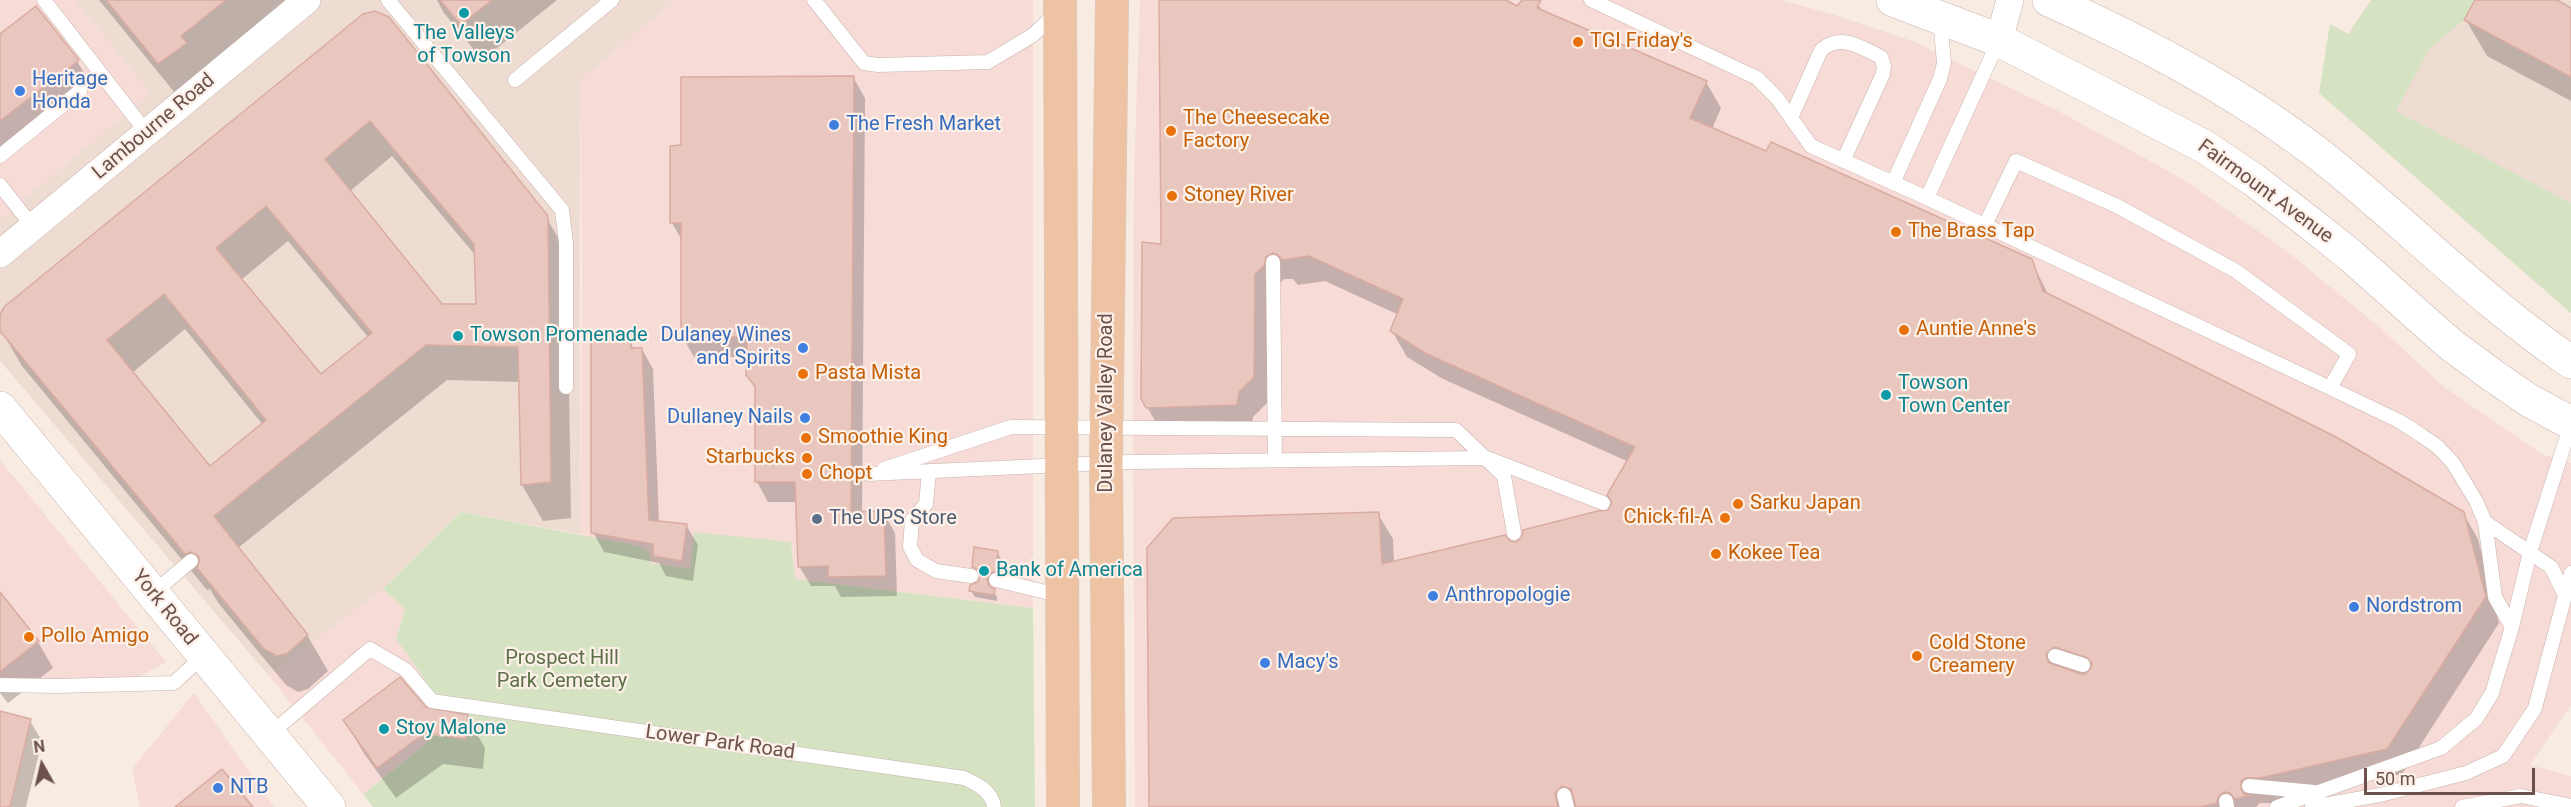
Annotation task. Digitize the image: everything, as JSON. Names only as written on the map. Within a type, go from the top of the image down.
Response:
[{"type":"main road","name":"Dulaney Valley Road","points":[[1109,807],[1106,463],[1112,0]]},
{"type":"main road","name":"Fairmount Avenue","points":[[1893,0],[1999,40],[2192,140],[2254,180],[2350,255],[2450,344],[2530,401],[2571,424]]},
{"type":"main road","points":[[2049,0],[2186,67],[2280,126],[2391,214],[2505,314],[2571,362]]},
{"type":"main road","points":[[1060,5],[1063,807]]},
{"type":"main road","name":"York Road","points":[[0,408],[329,807]]},
{"type":"street","name":"Lambourne Road","points":[[0,254],[308,0]]},
{"type":"street","points":[[1999,40],[2010,0]]},
{"type":"lane","points":[[44,0],[147,133]]},
{"type":"lane","points":[[388,0],[562,210],[566,243],[566,387]]},
{"type":"lane","points":[[515,80],[612,0]]},
{"type":"lane","points":[[814,0],[864,63],[878,65],[988,62],[1033,35],[1060,5]]},
{"type":"lane","points":[[1591,0],[1757,78],[1777,98],[1811,146],[1985,225],[2399,421],[2438,447],[2464,479],[2485,522],[2495,597],[2512,627]]},
{"type":"lane","points":[[1893,183],[1940,80],[1944,63],[1940,16]]},
{"type":"lane","points":[[1791,118],[1821,50],[1826,46],[1836,40],[1851,42],[1881,57],[1884,66],[1883,74],[1843,161]]},
{"type":"lane","points":[[1927,198],[1999,40]]},
{"type":"lane","points":[[0,156],[80,91]]},
{"type":"lane","points":[[1985,225],[2016,161],[2117,206],[2236,271],[2349,354],[2330,388]]},
{"type":"lane","points":[[0,185],[33,227]]},
{"type":"lane","points":[[1273,262],[1275,460]]},
{"type":"lane","points":[[2277,807],[2322,793],[2441,748],[2476,718],[2492,693],[2512,627],[2530,552],[2571,424]]},
{"type":"lane","points":[[1514,532],[1504,476],[1487,458],[1456,429],[1061,425],[1011,427],[868,474],[1106,463],[1487,458],[1602,503]]},
{"type":"lane","points":[[929,472],[926,504],[912,520],[910,547],[917,560],[936,571],[971,576]]},
{"type":"lane","points":[[2485,522],[2551,567],[2565,595]]},
{"type":"lane","points":[[153,593],[191,561]]},
{"type":"lane","points":[[2312,807],[2380,795],[2466,773],[2503,756],[2535,708],[2571,573]]},
{"type":"lane","points":[[996,580],[1062,596]]},
{"type":"lane","name":"Lower Park Road","points":[[269,735],[370,649],[406,670],[432,701],[964,778],[980,785],[994,802],[994,807]]},
{"type":"lane","points":[[0,685],[174,683],[204,656]]},
{"type":"lane","points":[[2055,656],[2083,665]]},
{"type":"lane","points":[[2249,786],[2322,793]]},
{"type":"lane","points":[[2462,807],[2521,796],[2571,806]]},
{"type":"shaded area","points":[[0,0],[74,0],[150,93],[0,219]]},
{"type":"shaded area","points":[[74,0],[676,0],[580,81],[580,534],[461,512],[383,589],[269,676],[0,361],[0,219],[150,93]]},
{"type":"shaded area","points":[[676,0],[1033,0],[1033,608],[795,579],[791,542],[690,569],[650,563],[580,534],[582,272],[580,81]]},
{"type":"shaded area","name":"Towson Town Center","points":[[1140,0],[1779,0],[1832,14],[1915,42],[2060,112],[2181,178],[2284,249],[2378,326],[2444,387],[2542,454],[2571,463],[2571,705],[2530,765],[2571,776],[2571,807],[1135,807],[1134,177]]},
{"type":"shaded area","points":[[2375,0],[2571,0],[2571,313],[2319,93]]},
{"type":"shaded area","points":[[0,460],[166,662],[137,678],[0,680]]},
{"type":"shaded area","points":[[383,589],[405,609],[396,639],[425,679],[427,743],[363,794],[269,676]]},
{"type":"shaded area","points":[[194,693],[274,807],[140,807],[132,769]]},
{"type":"green space","points":[[2371,0],[2475,0],[2464,20],[2429,49],[2396,111],[2571,203],[2571,313],[2319,93],[2330,24],[2348,34]]},
{"type":"green space","name":"Prospect Hill Park Cemetery","points":[[461,512],[638,546],[649,552],[650,563],[690,569],[694,532],[791,542],[795,579],[1033,608],[1035,807],[373,807],[363,794],[427,743],[425,679],[396,639],[405,609],[383,589]]},
{"type":"building","points":[[106,0],[226,0],[181,36],[187,43],[158,64]]},
{"type":"building","name":"The Valleys of Towson","points":[[440,0],[492,0],[461,25]]},
{"type":"building","name":"Towson Town Center","points":[[1159,0],[1506,0],[1517,6],[1522,0],[1541,0],[1537,8],[1707,81],[1690,118],[1766,151],[1771,142],[2032,259],[2043,291],[2336,437],[2464,512],[2486,597],[2387,749],[2260,778],[2246,778],[2241,781],[2241,789],[2244,794],[2251,795],[2235,799],[2230,793],[2224,792],[2218,797],[2217,803],[2201,807],[1576,807],[1571,789],[1562,786],[1555,793],[1558,807],[1149,807],[1147,548],[1173,518],[1379,512],[1382,564],[1505,535],[1510,541],[1516,542],[1522,537],[1523,530],[1608,510],[1612,502],[1607,495],[1635,447],[1427,354],[1390,331],[1403,299],[1309,256],[1282,260],[1273,253],[1266,257],[1264,266],[1255,274],[1254,377],[1239,392],[1237,405],[1146,408],[1141,399],[1142,242],[1161,244]],"holes":[[[2054,647],[2086,657],[2092,663],[2091,668],[2085,674],[2081,674],[2048,662],[2046,654]]]},
{"type":"building","points":[[2475,0],[2557,0],[2571,8],[2571,77],[2464,20]]},
{"type":"building","name":"Heritage Honda","points":[[36,6],[79,60],[0,121],[0,34]]},
{"type":"building","name":"Towson Promenade","points":[[375,11],[389,17],[548,216],[551,482],[521,485],[518,347],[426,345],[214,516],[308,635],[288,653],[277,656],[264,649],[197,568],[200,560],[197,555],[190,552],[185,554],[0,331],[0,314],[5,306],[363,14]],"holes":[[[370,121],[474,244],[476,304],[442,304],[325,159]],[[266,206],[372,333],[321,374],[216,248]],[[164,294],[266,420],[210,466],[107,340]]]},
{"type":"building","points":[[854,76],[851,512],[884,511],[886,576],[828,577],[828,566],[798,567],[795,482],[755,482],[755,386],[746,375],[747,337],[681,337],[681,223],[670,223],[670,146],[681,145],[681,77]]},
{"type":"building","points":[[591,339],[631,340],[631,348],[642,348],[649,520],[687,524],[682,561],[653,556],[653,544],[591,533]]},
{"type":"building","points":[[974,547],[998,551],[996,571],[990,573],[987,578],[989,586],[995,589],[994,595],[969,591],[970,585],[978,582],[980,577],[977,569],[972,567]]},
{"type":"building","points":[[0,592],[39,641],[0,672]]},
{"type":"building","name":"Stoy Malone","points":[[400,677],[426,707],[468,715],[466,739],[425,733],[377,768],[343,720]]},
{"type":"building","points":[[0,711],[31,719],[10,807],[0,807]]},
{"type":"building","name":"NTB","points":[[222,769],[253,807],[175,807]]},
{"type":"place","name":"The Valleys of Towson","points":[[464,13]]},
{"type":"place","name":"TGI Friday's","points":[[1578,42]]},
{"type":"place","name":"Heritage Honda","points":[[20,91]]},
{"type":"place","name":"The Fresh Market","points":[[834,125]]},
{"type":"place","name":"The Cheesecake Factory","points":[[1171,131]]},
{"type":"place","name":"Stoney River","points":[[1172,196]]},
{"type":"place","name":"The Brass Tap","points":[[1896,232]]},
{"type":"place","name":"Auntie Anne's","points":[[1904,330]]},
{"type":"place","name":"Towson Promenade","points":[[458,336]]},
{"type":"place","name":"Dulaney Wines and Spirits","points":[[803,348]]},
{"type":"place","name":"Pasta Mista","points":[[803,374]]},
{"type":"place","name":"Towson Town Center","points":[[1886,395]]},
{"type":"place","name":"Dullaney Nails","points":[[805,418]]},
{"type":"place","name":"Smoothie King","points":[[806,438]]},
{"type":"place","name":"Starbucks","points":[[807,458]]},
{"type":"place","name":"Chopt","points":[[807,474]]},
{"type":"place","name":"Sarku Japan","points":[[1738,504]]},
{"type":"place","name":"Chick-fil-A","points":[[1725,518]]},
{"type":"place","name":"The UPS Store","points":[[817,519]]},
{"type":"place","name":"Kokee Tea","points":[[1716,554]]},
{"type":"place","name":"Bank of America","points":[[984,571]]},
{"type":"place","name":"Anthropologie","points":[[1433,596]]},
{"type":"place","name":"Nordstrom","points":[[2354,607]]},
{"type":"place","name":"Pollo Amigo","points":[[29,637]]},
{"type":"place","name":"Cold Stone Creamery","points":[[1917,656]]},
{"type":"place","name":"Macy's","points":[[1265,663]]},
{"type":"place","name":"Stoy Malone","points":[[384,729]]},
{"type":"place","name":"NTB","points":[[218,788]]}]
